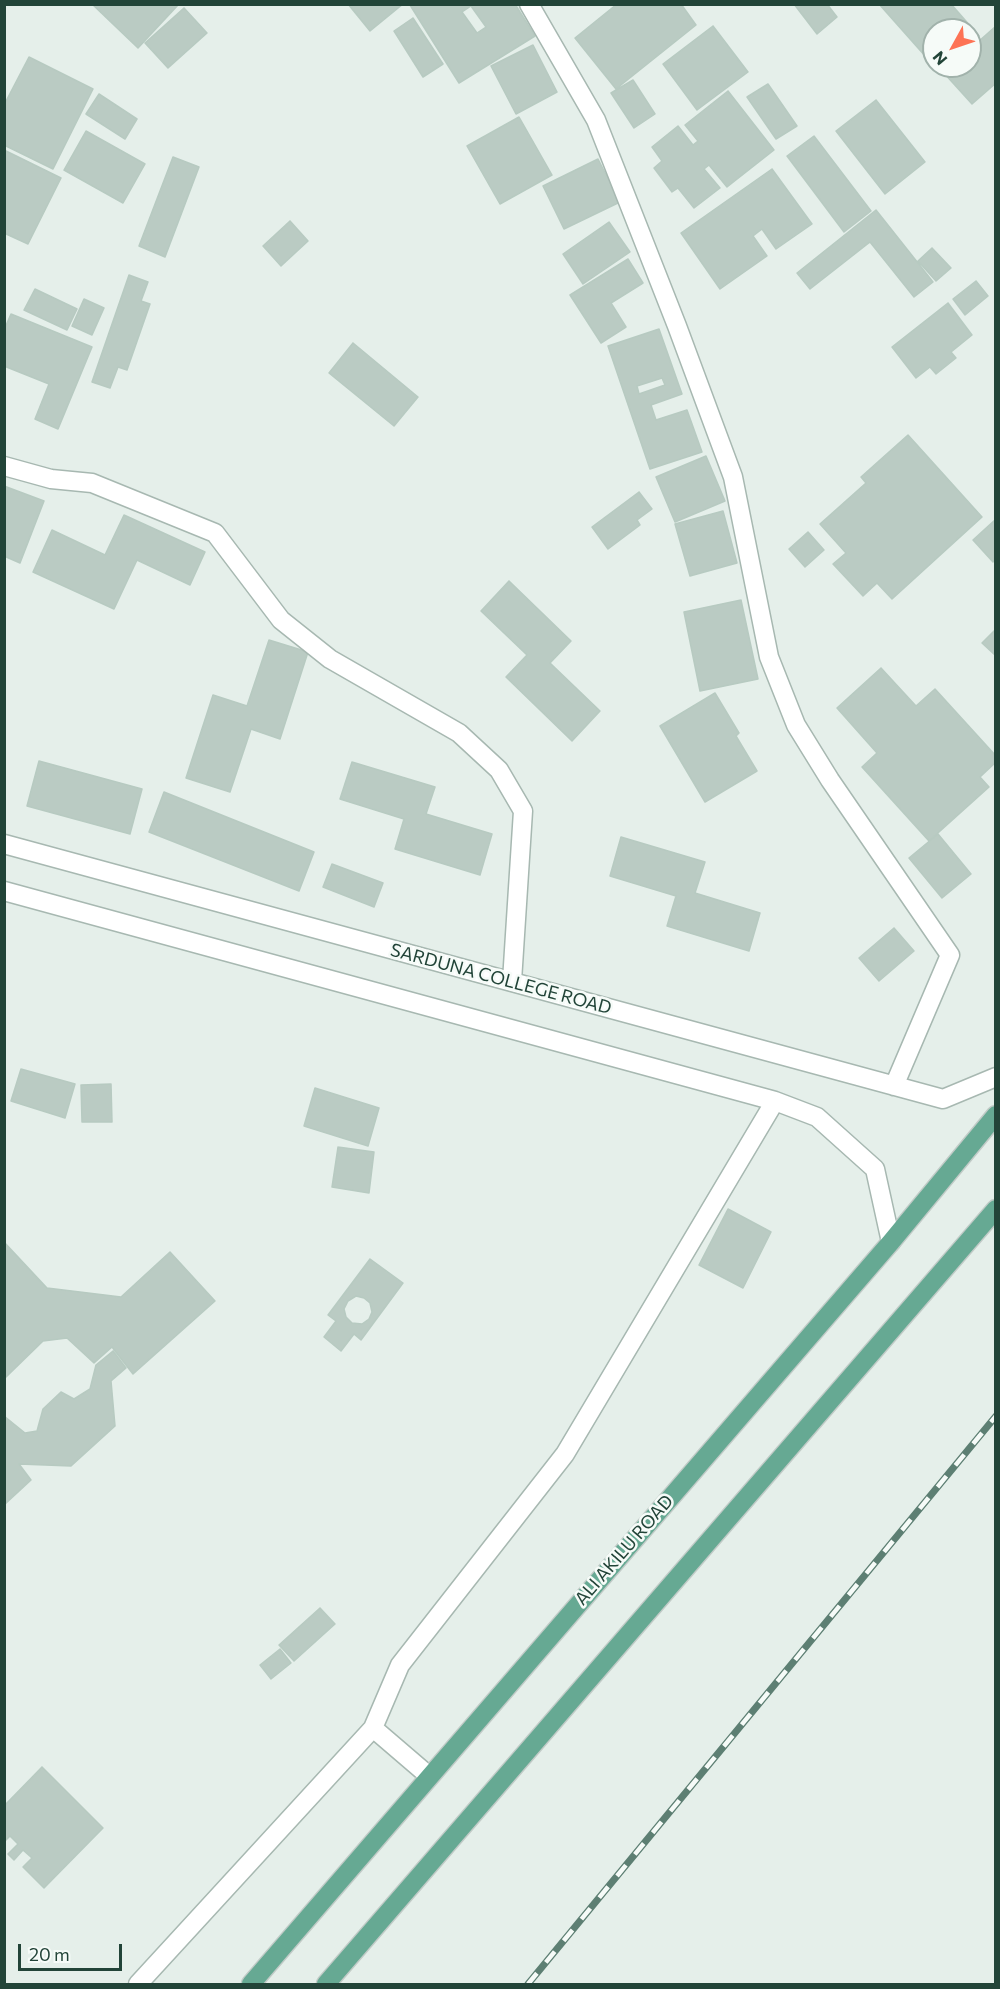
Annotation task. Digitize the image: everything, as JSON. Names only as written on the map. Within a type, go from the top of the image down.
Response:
[{"type":"main road","name":"ALI AKILU ROAD","points":[[251,1984],[891,1242],[996,1115]]},
{"type":"main road","points":[[326,1984],[996,1209]]},
{"type":"street","points":[[529,4],[596,120],[677,326],[733,477],[769,657],[796,725],[830,780],[950,955],[894,1086]]},
{"type":"street","points":[[4,466],[51,478],[92,483],[215,533],[281,620],[330,659],[459,733],[499,771],[523,811],[512,981]]},
{"type":"street","name":"SARDUNA COLLEGE ROAD","points":[[4,844],[943,1099],[996,1077]]},
{"type":"street","points":[[4,891],[774,1101],[817,1118],[875,1169],[891,1242]]},
{"type":"street","points":[[138,1984],[373,1728],[400,1665],[565,1454],[774,1101]]},
{"type":"street","points":[[373,1728],[429,1776]]},
{"type":"building","points":[[92,4],[179,4],[138,48]]},
{"type":"building","points":[[348,4],[403,4],[370,31]]},
{"type":"building","points":[[515,4],[535,36],[459,83],[410,5]],"holes":[[[471,6],[486,27],[477,33],[462,12]]]},
{"type":"building","points":[[617,4],[681,4],[696,25],[616,89],[575,38]]},
{"type":"building","points":[[794,4],[827,4],[837,17],[817,34]]},
{"type":"building","points":[[879,4],[951,4],[963,18],[922,18],[922,52]]},
{"type":"building","points":[[184,8],[207,33],[168,68],[145,43]]},
{"type":"building","points":[[413,18],[443,64],[423,77],[394,31]]},
{"type":"building","points":[[713,26],[748,72],[697,110],[663,64]]},
{"type":"building","points":[[996,26],[996,83],[972,104],[948,78],[982,78],[982,38]]},
{"type":"building","points":[[533,45],[557,92],[516,114],[491,66]]},
{"type":"building","points":[[29,57],[93,89],[53,169],[4,145],[4,105]]},
{"type":"building","points":[[633,80],[655,114],[634,128],[611,93]]},
{"type":"building","points":[[768,84],[797,126],[776,139],[747,97]]},
{"type":"building","points":[[728,91],[774,150],[727,187],[709,165],[704,169],[720,188],[694,208],[678,188],[672,192],[654,168],[662,161],[652,147],[678,126],[693,145],[698,141],[685,125]]},
{"type":"building","points":[[99,94],[137,119],[125,139],[86,114]]},
{"type":"building","points":[[876,100],[925,162],[885,194],[836,131]]},
{"type":"building","points":[[519,117],[552,175],[500,204],[467,146]]},
{"type":"building","points":[[86,131],[145,164],[123,203],[64,170]]},
{"type":"building","points":[[814,136],[871,211],[844,232],[787,156]]},
{"type":"building","points":[[4,150],[61,178],[28,244],[4,233]]},
{"type":"building","points":[[173,157],[199,167],[165,257],[139,246]]},
{"type":"building","points":[[598,159],[620,202],[564,229],[543,186]]},
{"type":"building","points":[[772,169],[812,224],[776,249],[762,229],[753,236],[767,256],[720,289],[681,233]]},
{"type":"building","points":[[876,210],[933,282],[914,297],[870,242],[810,289],[797,273]]},
{"type":"building","points":[[290,221],[308,241],[281,266],[263,246]]},
{"type":"building","points":[[609,222],[630,252],[583,284],[563,254]]},
{"type":"building","points":[[932,248],[951,268],[936,281],[918,261]]},
{"type":"building","points":[[628,259],[643,283],[611,303],[626,327],[601,343],[570,295]]},
{"type":"building","points":[[129,275],[148,282],[141,301],[150,304],[127,370],[118,367],[110,388],[92,382]]},
{"type":"building","points":[[976,281],[988,296],[965,315],[953,299]]},
{"type":"building","points":[[35,289],[77,309],[67,330],[24,310]]},
{"type":"building","points":[[84,299],[104,308],[92,335],[72,326]]},
{"type":"building","points":[[948,303],[972,335],[951,352],[956,358],[936,374],[930,367],[916,378],[892,347]]},
{"type":"building","points":[[11,314],[92,347],[58,429],[35,419],[49,384],[4,366],[4,330]]},
{"type":"building","points":[[659,329],[682,394],[651,405],[656,420],[687,410],[702,452],[650,469],[608,346]],"holes":[[[662,378],[665,385],[639,394],[637,386]]]},
{"type":"building","points":[[353,343],[418,397],[394,426],[329,373]]},
{"type":"building","points":[[908,435],[982,517],[892,599],[877,583],[863,596],[833,564],[846,553],[820,524],[866,483],[861,477]]},
{"type":"building","points":[[706,456],[725,501],[675,522],[656,477]]},
{"type":"building","points":[[4,486],[44,501],[20,563],[4,556]]},
{"type":"building","points":[[639,492],[652,509],[637,520],[640,525],[608,549],[592,527]]},
{"type":"building","points":[[723,511],[737,563],[690,576],[675,524]]},
{"type":"building","points":[[124,515],[205,552],[190,585],[137,560],[114,609],[33,572],[52,530],[105,555]]},
{"type":"building","points":[[996,519],[996,560],[993,562],[973,540]]},
{"type":"building","points":[[808,532],[824,550],[805,567],[789,549]]},
{"type":"building","points":[[509,581],[571,641],[550,663],[600,711],[572,741],[506,677],[527,655],[481,611]]},
{"type":"building","points":[[741,600],[758,679],[700,691],[684,612]]},
{"type":"building","points":[[996,629],[996,656],[982,643]]},
{"type":"building","points":[[269,640],[308,652],[280,739],[251,729],[230,792],[186,778],[213,695],[247,706]]},
{"type":"building","points":[[881,668],[916,706],[935,689],[996,756],[996,762],[980,777],[989,787],[929,841],[862,767],[877,753],[837,708]]},
{"type":"building","points":[[715,693],[739,733],[736,736],[757,771],[705,802],[660,726]]},
{"type":"building","points":[[39,761],[142,789],[130,834],[27,806]]},
{"type":"building","points":[[352,762],[435,787],[426,814],[492,834],[480,875],[395,849],[404,819],[340,799]]},
{"type":"building","points":[[164,792],[314,852],[299,891],[149,832]]},
{"type":"building","points":[[938,834],[971,874],[942,898],[909,858]]},
{"type":"building","points":[[621,837],[705,862],[695,893],[760,913],[749,951],[667,926],[676,896],[610,876]]},
{"type":"building","points":[[332,864],[383,883],[374,907],[323,887]]},
{"type":"building","points":[[894,928],[914,951],[879,981],[859,958]]},
{"type":"building","points":[[21,1069],[75,1084],[65,1118],[11,1101]]},
{"type":"building","points":[[111,1084],[112,1122],[82,1122],[81,1085]]},
{"type":"building","points":[[315,1088],[379,1108],[368,1146],[304,1126]]},
{"type":"building","points":[[338,1147],[374,1152],[369,1193],[332,1187]]},
{"type":"building","points":[[728,1209],[771,1232],[743,1288],[699,1265]]},
{"type":"building","points":[[4,1242],[47,1288],[121,1297],[170,1252],[215,1301],[133,1374],[112,1347],[94,1363],[67,1338],[43,1341],[4,1379]]},
{"type":"building","points":[[370,1259],[403,1283],[361,1340],[354,1334],[341,1351],[324,1337],[336,1321],[328,1315]],"holes":[[[356,1296],[370,1303],[372,1312],[369,1319],[362,1324],[352,1323],[346,1317],[344,1309],[348,1301]]]},
{"type":"building","points":[[113,1351],[126,1368],[111,1381],[115,1426],[71,1466],[19,1464],[31,1480],[4,1505],[4,1416],[25,1433],[37,1431],[43,1409],[61,1392],[74,1399],[90,1389],[96,1365]]},
{"type":"building","points":[[320,1608],[335,1624],[294,1661],[279,1645]]},
{"type":"building","points":[[280,1649],[291,1663],[271,1679],[260,1665]]},
{"type":"building","points":[[42,1767],[103,1828],[44,1888],[23,1867],[32,1858],[23,1850],[14,1860],[8,1854],[18,1844],[10,1836],[4,1842],[4,1806]]},
{"type":"railway","points":[[528,1984],[996,1416]]}]
